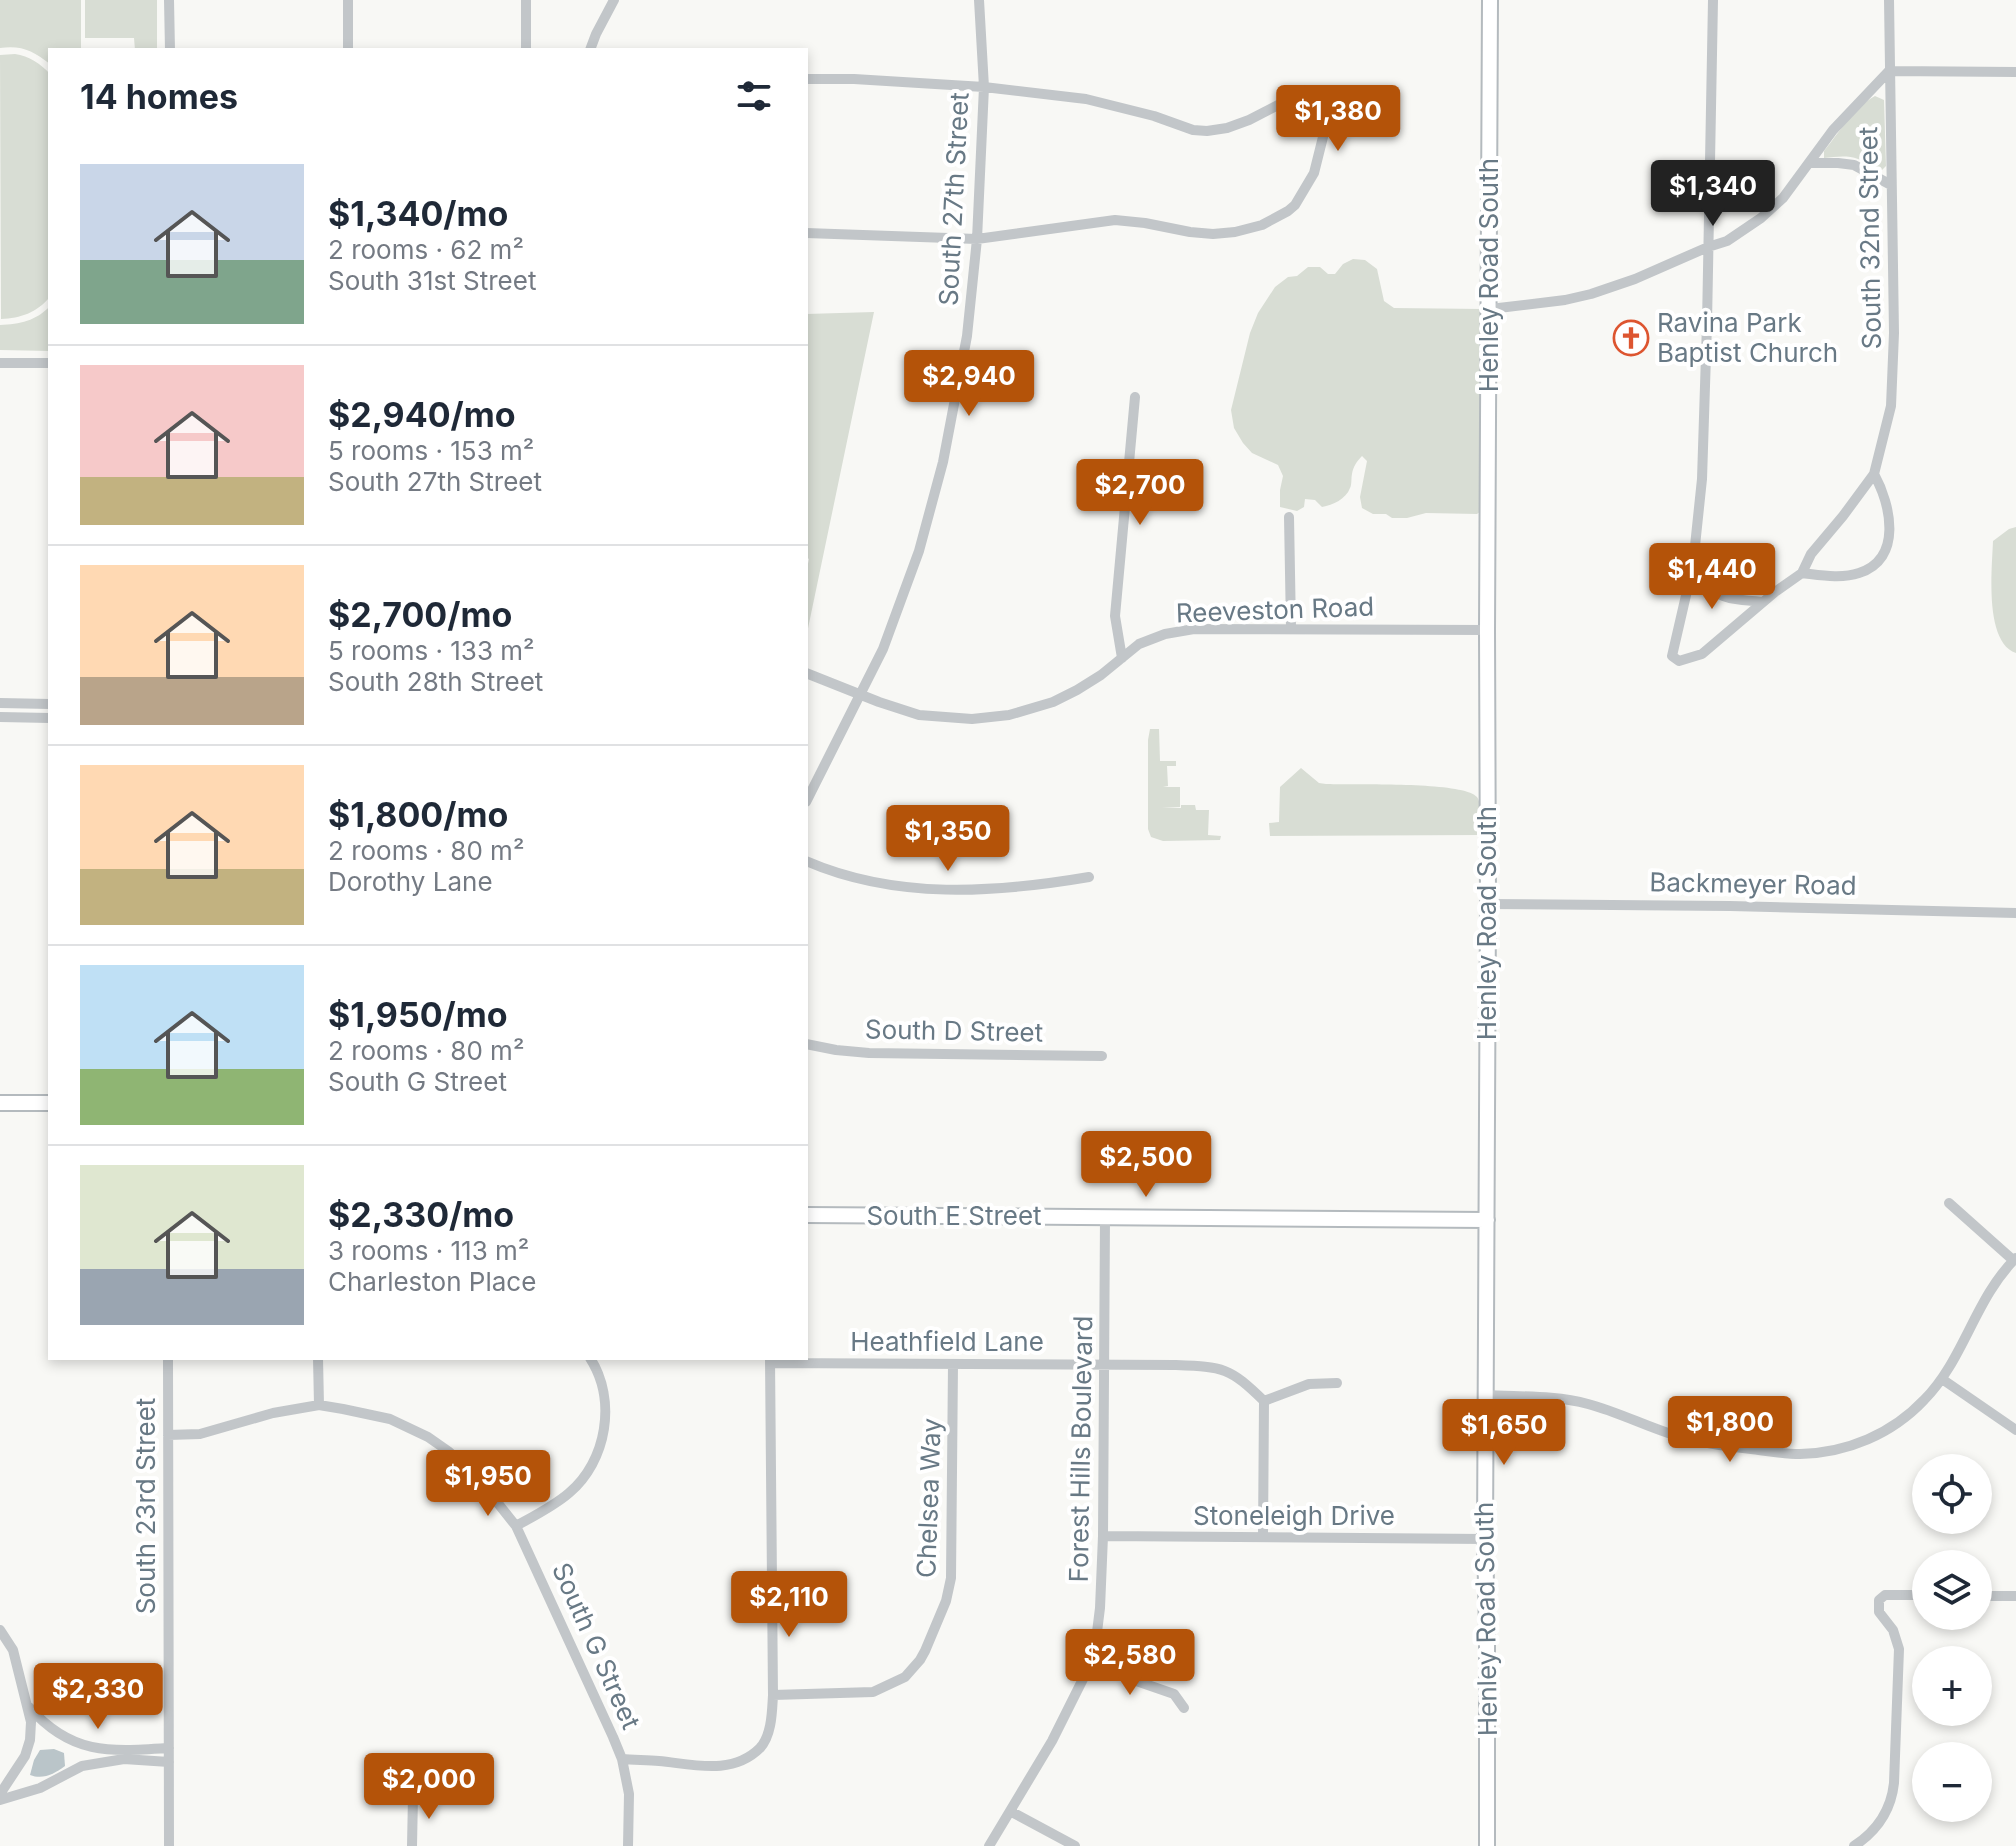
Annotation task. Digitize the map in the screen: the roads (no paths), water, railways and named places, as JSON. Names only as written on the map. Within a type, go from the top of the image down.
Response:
[{"type":"street","points":[[169,0],[170,48]]},
{"type":"street","points":[[348,0],[348,48]]},
{"type":"street","points":[[526,0],[526,48]]},
{"type":"street","points":[[591,48],[614,0]]},
{"type":"street","name":"South 27th Street","points":[[808,798],[883,649],[919,551],[943,462],[967,336],[977,239],[984,87],[979,0]]},
{"type":"street","name":"Henley Road South","points":[[1487,1846],[1485,1539],[1490,0]]},
{"type":"street","points":[[1713,0],[1704,429],[1693,565],[1719,596],[1763,602]]},
{"type":"street","name":"South 32nd Street","points":[[1693,565],[1672,656],[1681,661],[1702,654],[1802,573],[1811,554],[1874,474],[1891,406],[1894,333],[1889,0]]},
{"type":"street","points":[[1490,309],[1591,294],[1727,241],[1761,218],[1783,198],[1833,130],[1889,71],[2016,72]]},
{"type":"street","points":[[808,79],[984,87],[1086,99],[1154,116],[1193,130],[1207,131],[1249,120],[1284,102],[1315,115],[1323,129],[1314,173],[1295,205],[1262,225],[1249,229],[1213,234],[1115,220],[977,239],[808,233]]},
{"type":"street","points":[[1810,163],[1854,165],[1891,185]]},
{"type":"street","points":[[0,363],[48,363]]},
{"type":"street","points":[[1122,658],[1115,616],[1135,397]]},
{"type":"street","points":[[1802,573],[1854,575],[1879,561],[1889,544],[1889,525],[1883,495],[1874,474]]},
{"type":"street","points":[[1289,517],[1291,628]]},
{"type":"street","name":"Reeveston Road","points":[[808,674],[919,715],[972,719],[1009,715],[1053,702],[1101,675],[1139,644],[1165,634],[1194,629],[1487,630]]},
{"type":"street","points":[[0,703],[48,704]]},
{"type":"street","points":[[0,717],[48,718]]},
{"type":"street","points":[[808,862],[856,878],[928,889],[1012,888],[1089,877]]},
{"type":"street","name":"Backmeyer Road","points":[[1488,904],[2016,913]]},
{"type":"street","name":"South D Street","points":[[808,1044],[869,1053],[1102,1056]]},
{"type":"street","points":[[0,1103],[48,1103]]},
{"type":"street","points":[[1486,1395],[1571,1400],[1685,1438],[1722,1446],[1797,1454],[1858,1444],[1881,1433],[1914,1410],[1942,1379],[1991,1291],[2014,1259],[1949,1203]]},
{"type":"street","name":"South E Street","points":[[808,1215],[1487,1220]]},
{"type":"street","name":"Forest Hills Boulevard","points":[[989,1846],[1052,1741],[1090,1665],[1100,1608],[1103,1536],[1105,1218]]},
{"type":"street","name":"South 23rd Street","points":[[168,1360],[169,1846]]},
{"type":"street","points":[[318,1360],[319,1405]]},
{"type":"street","points":[[516,1526],[569,1494],[594,1462],[604,1429],[606,1409],[600,1381],[591,1360]]},
{"type":"street","points":[[622,1759],[717,1766],[738,1761],[762,1746],[770,1723],[773,1695],[770,1360]]},
{"type":"street","name":"Heathfield Lane","points":[[770,1360],[1211,1367],[1230,1372],[1264,1401]]},
{"type":"street","name":"Chelsea Way","points":[[773,1695],[864,1694],[881,1690],[905,1677],[925,1651],[946,1601],[951,1578],[953,1364]]},
{"type":"street","points":[[1942,1379],[2016,1430]]},
{"type":"street","points":[[1263,1537],[1264,1401],[1309,1384],[1337,1383]]},
{"type":"street","name":"South G Street","points":[[168,1435],[200,1434],[273,1413],[319,1405],[390,1419],[428,1437],[455,1457],[477,1477],[516,1526],[545,1585],[622,1759],[629,1794],[628,1846]]},
{"type":"street","name":"Stoneleigh Drive","points":[[1103,1536],[1485,1539]]},
{"type":"street","points":[[1854,1846],[1870,1834],[1884,1817],[1893,1797],[1899,1649],[1893,1630],[1879,1612],[1879,1600],[1885,1595],[1912,1595]]},
{"type":"street","points":[[1992,1596],[2016,1596]]},
{"type":"street","points":[[0,1630],[13,1650],[31,1722],[25,1756],[0,1794]]},
{"type":"street","points":[[1090,1665],[1174,1694],[1184,1708]]},
{"type":"street","points":[[28,1706],[58,1735],[75,1743],[93,1748],[169,1748]]},
{"type":"street","points":[[0,1800],[40,1788],[82,1766],[124,1759],[169,1762]]},
{"type":"street","points":[[412,1846],[413,1796]]},
{"type":"street","points":[[1010,1811],[1075,1846]]},
{"type":"place","name":"Ravina Park Baptist Church","points":[[1631,338]]}]
